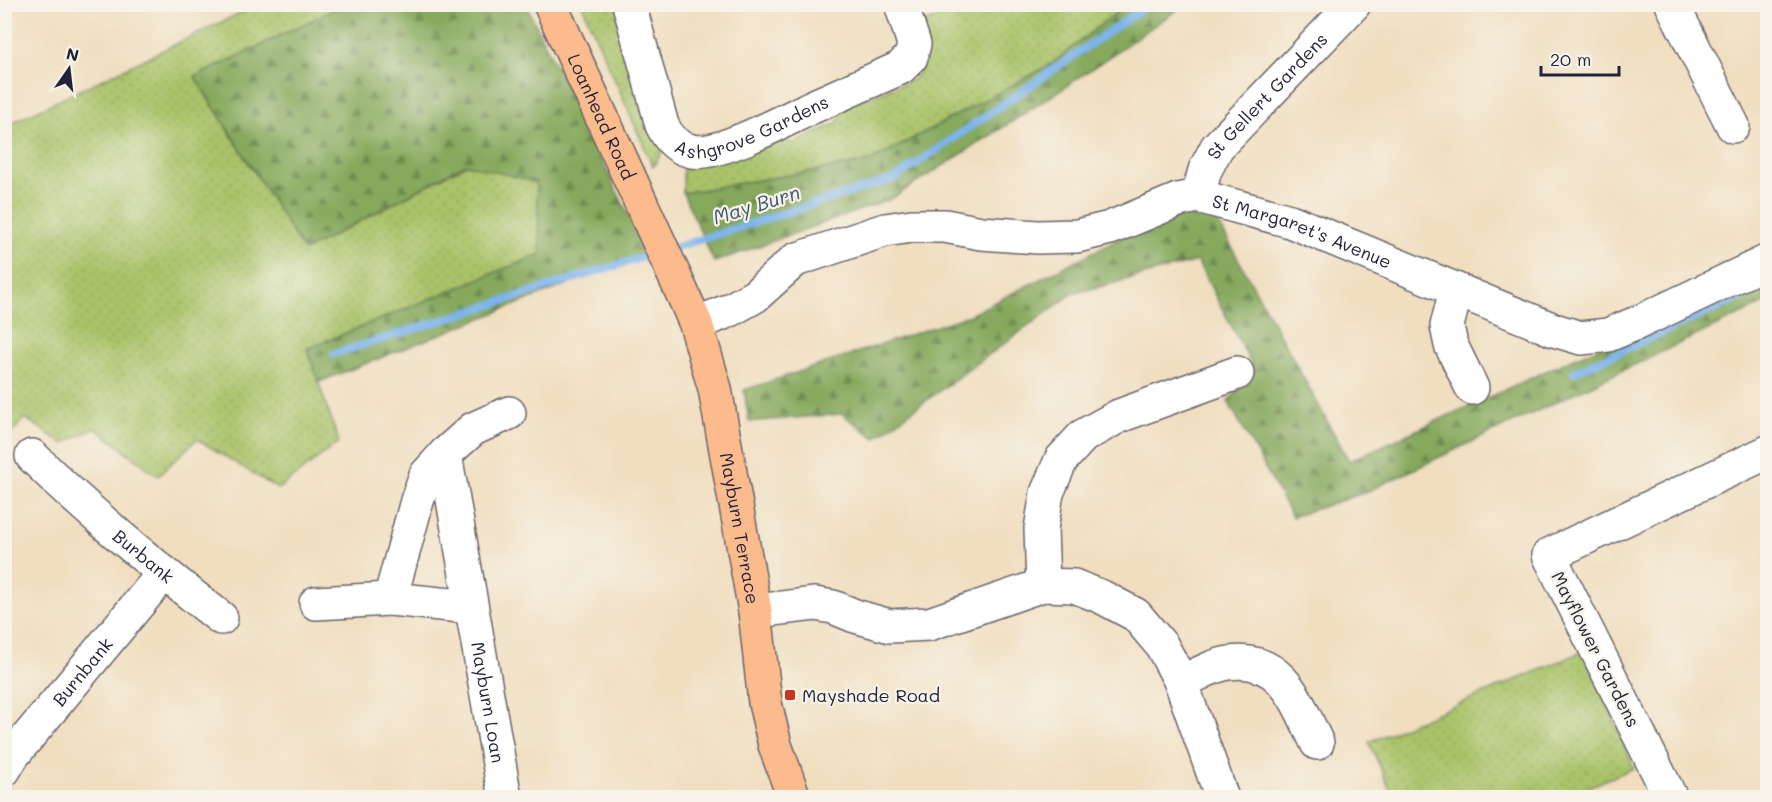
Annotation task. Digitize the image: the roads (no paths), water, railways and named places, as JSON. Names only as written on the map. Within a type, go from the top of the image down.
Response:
[{"type":"main road","name":"Loanhead Road","points":[[550,4],[675,276]]},
{"type":"main road","name":"Mayburn Terrace","points":[[675,276],[696,324],[711,370],[722,420],[755,611],[765,703],[775,745],[791,791]]},
{"type":"street","name":"Ashgrove Gardens","points":[[629,4],[662,125],[668,137],[679,146],[692,151],[706,152],[752,136],[900,68],[911,57],[914,44],[901,4]]},
{"type":"street","name":"St Gellert Gardens","points":[[1198,196],[1205,170],[1217,147],[1354,4]]},
{"type":"street","points":[[1672,4],[1733,126]]},
{"type":"street","name":"St Margaret's Avenue","points":[[696,324],[755,297],[795,260],[885,230],[912,226],[945,226],[981,233],[1077,236],[1110,228],[1178,200],[1198,196],[1290,221],[1554,330],[1581,338],[1608,335],[1637,323],[1767,261]]},
{"type":"street","points":[[1456,290],[1447,326],[1451,345],[1472,388]]},
{"type":"street","points":[[1043,585],[1041,528],[1047,493],[1061,460],[1083,436],[1119,416],[1224,384]]},
{"type":"street","points":[[390,599],[426,475],[473,429],[509,413]]},
{"type":"street","name":"Mayflower Gardens","points":[[1671,798],[1549,555],[1767,452]]},
{"type":"street","name":"Mayburn Loan","points":[[445,454],[505,798]]},
{"type":"street","name":"Burbank","points":[[32,456],[77,481],[164,573],[221,618]]},
{"type":"street","name":"Burnbank","points":[[4,771],[13,754],[164,573]]},
{"type":"street","points":[[755,611],[814,604],[833,607],[890,626],[929,624],[1043,585],[1074,586],[1136,615],[1162,646],[1181,682],[1222,798]]},
{"type":"street","points":[[316,603],[390,599],[471,607]]},
{"type":"street","points":[[1181,682],[1227,663],[1255,662],[1274,672],[1292,691],[1317,743]]},
{"type":"waterway","name":"May Burn","points":[[670,249],[894,179],[1149,4]]},
{"type":"waterway","name":"May Burn","points":[[334,354],[656,253]]},
{"type":"waterway","points":[[1574,372],[1768,285]]},
{"type":"place","name":"Mayshade Road","points":[[790,695]]}]
